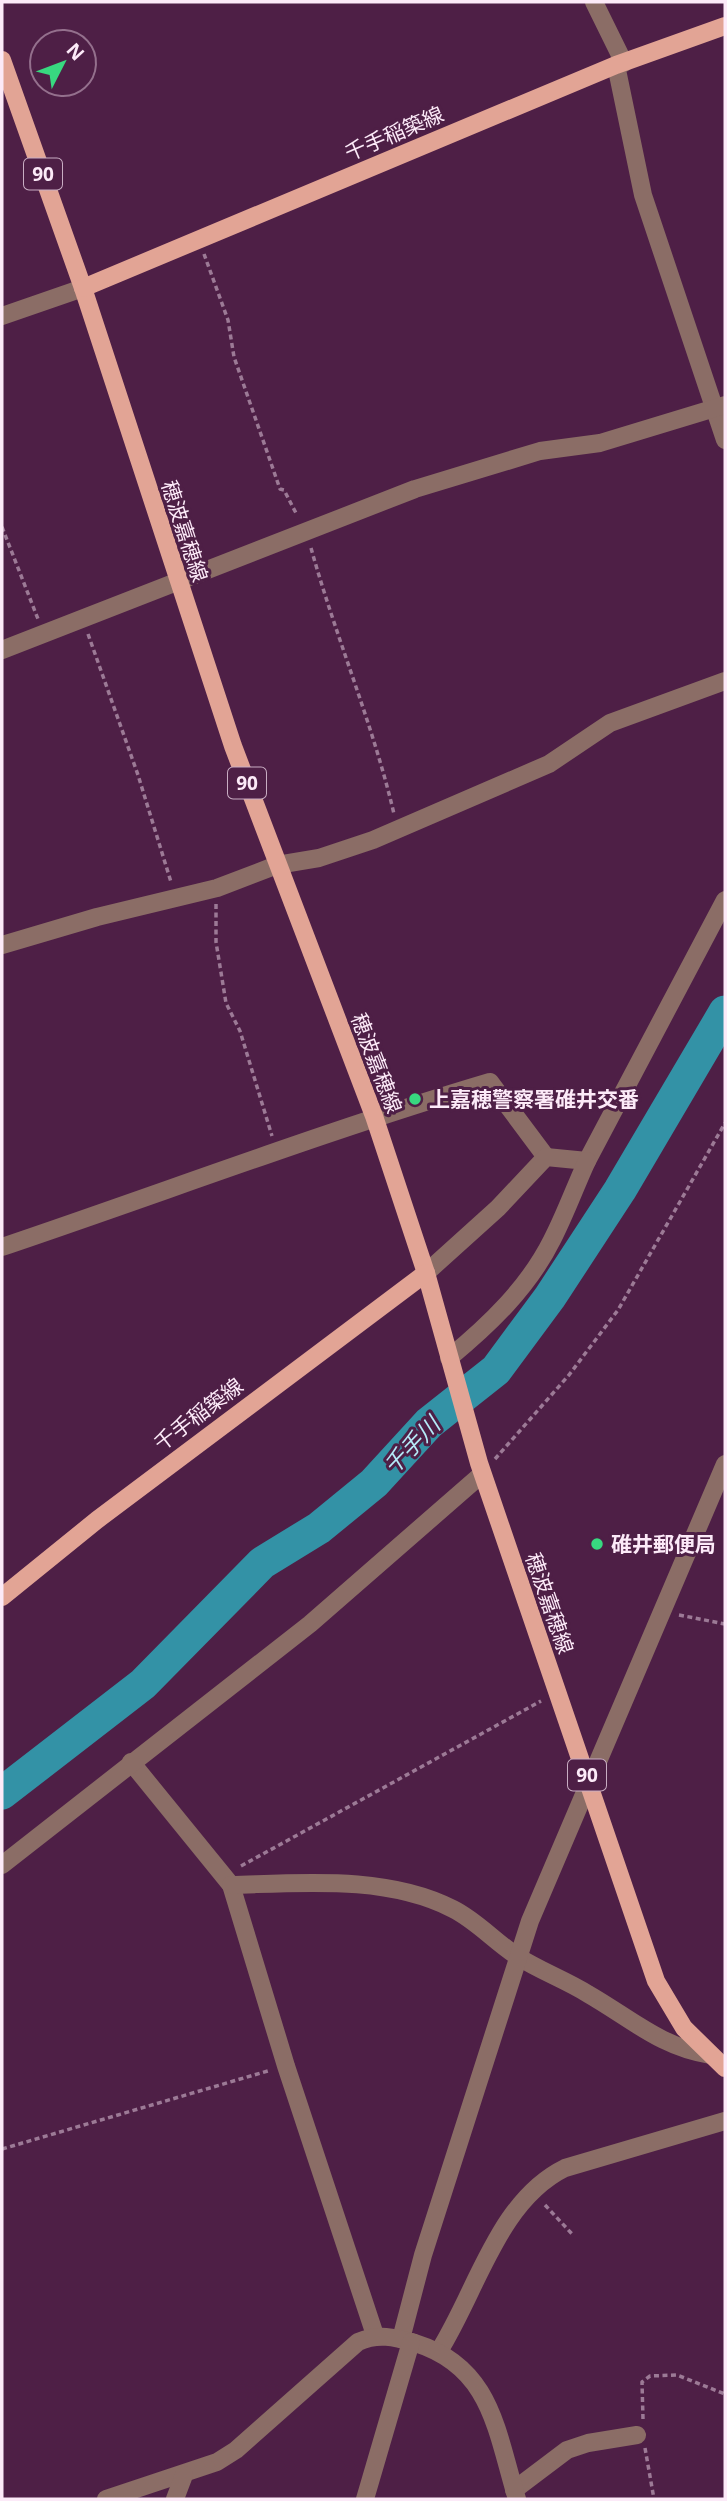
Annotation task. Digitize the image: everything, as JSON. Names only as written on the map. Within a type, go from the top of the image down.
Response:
[{"type":"main road","name":"千手稲築線","points":[[83,288],[620,64],[725,26]]},
{"type":"main road","name":"穂波嘉穂線","points":[[2,60],[83,288],[177,580],[277,865],[374,1116],[426,1273],[480,1468],[656,1981],[684,2028],[725,2068]]},
{"type":"main road","name":"千手稲築線","points":[[2,1597],[107,1512],[426,1273]]},
{"type":"street","points":[[594,2],[620,64],[643,195],[720,407],[725,440]]},
{"type":"street","points":[[2,316],[83,288]]},
{"type":"street","points":[[2,650],[44,636],[177,580],[415,488],[540,451],[600,443],[720,407]]},
{"type":"street","points":[[2,944],[97,917],[217,888],[277,865],[320,858],[397,830],[550,764],[610,723],[725,681]]},
{"type":"street","points":[[450,1362],[488,1326],[518,1291],[551,1243],[587,1161],[725,900]]},
{"type":"street","points":[[2,1247],[374,1116],[490,1082],[546,1157],[587,1161]]},
{"type":"street","points":[[426,1273],[498,1208],[546,1157]]},
{"type":"street","points":[[365,2499],[406,2341],[423,2255],[518,1957],[589,1782],[725,1464]]},
{"type":"street","points":[[2,1865],[310,1624],[480,1468]]},
{"type":"street","points":[[131,1762],[228,1881],[375,2335]]},
{"type":"street","points":[[228,1881],[370,1887],[417,1896],[452,1909],[518,1957],[589,1994],[662,2042],[686,2051],[711,2055]]},
{"type":"street","points":[[439,2351],[501,2233],[532,2190],[545,2178],[565,2168],[725,2121]]},
{"type":"street","points":[[106,2499],[217,2462],[236,2450],[358,2342],[375,2335],[439,2351],[467,2371],[479,2387],[516,2495],[567,2450],[588,2442],[637,2435]]},
{"type":"street","points":[[175,2499],[184,2475]]},
{"type":"path","points":[[198,240],[228,320],[234,357],[281,489],[306,532],[381,761],[397,830]]},
{"type":"path","points":[[2,527],[28,587],[44,636]]},
{"type":"path","points":[[82,619],[138,775],[176,899]]},
{"type":"path","points":[[217,888],[216,942],[226,1003],[240,1031],[278,1152]]},
{"type":"path","points":[[480,1468],[569,1375],[618,1310],[725,1123]]},
{"type":"path","points":[[663,1612],[725,1624]]},
{"type":"path","points":[[228,1881],[556,1692]]},
{"type":"path","points":[[2,2149],[286,2066]]},
{"type":"path","points":[[532,2190],[573,2235]]},
{"type":"path","points":[[654,2499],[645,2446],[637,2435],[645,2414],[642,2382],[650,2376],[677,2375],[725,2394]]},
{"type":"waterway","name":"千手川","points":[[2,1793],[143,1684],[262,1563],[319,1528],[374,1483],[429,1423],[496,1370],[550,1297],[620,1190],[725,1012]]},
{"type":"place","name":"上嘉穂警察署碓井交番","points":[[415,1099]]},
{"type":"place","name":"碓井郵便局","points":[[597,1544]]}]
